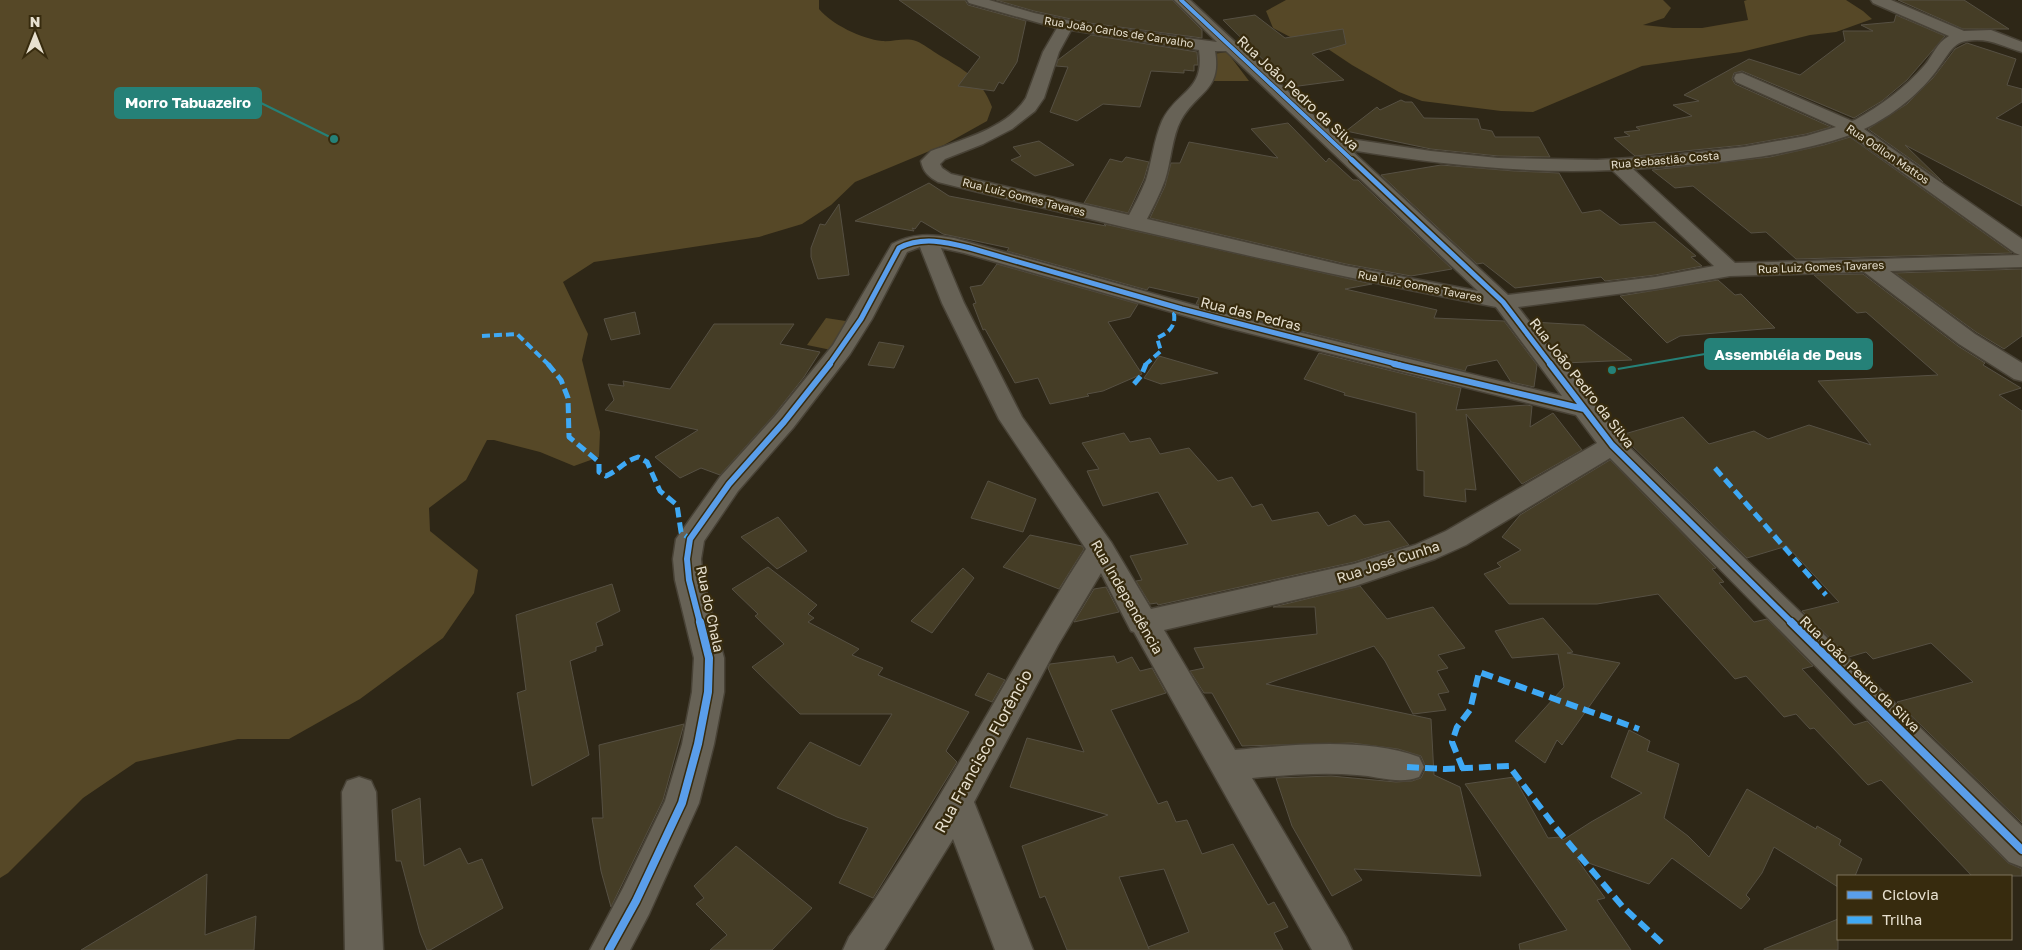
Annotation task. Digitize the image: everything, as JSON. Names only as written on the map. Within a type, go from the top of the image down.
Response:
[{"type":"street","name":"Rua João Carlos de Carvalho","points":[[974,0],[1067,25],[1230,48]]},
{"type":"street","name":"Rua João Pedro da Silva","points":[[1181,0],[1503,302],[1612,445],[2022,850]]},
{"type":"street","points":[[1878,0],[1962,36],[2022,36]]},
{"type":"street","name":"Rua Luiz Gomes Tavares","points":[[1067,25],[1052,45],[1042,70],[1035,99],[1028,107],[1004,127],[938,155],[930,161],[931,167],[945,178],[1135,224],[1346,272],[1503,302],[1655,283],[1730,270],[2022,261]]},
{"type":"street","points":[[1991,35],[2022,47]]},
{"type":"street","name":"Rua Sebastião Costa","points":[[1330,141],[1465,161],[1538,165],[1617,165],[1693,159],[1753,151],[1820,137],[1852,128],[1887,107],[1910,90],[1931,68],[1945,44],[1962,36]]},
{"type":"street","points":[[1135,224],[1155,182],[1171,122],[1185,102],[1204,84],[1209,64],[1206,46]]},
{"type":"street","name":"Rua Odilon Mattos","points":[[1742,78],[1852,128],[2022,249]]},
{"type":"street","points":[[1617,165],[1730,270]]},
{"type":"street","name":"Rua das Pedras","points":[[920,241],[1028,264],[1200,314],[1584,410]]},
{"type":"street","name":"Rua Independência","points":[[920,241],[1011,418],[1101,549],[1142,623],[1333,950]]},
{"type":"street","name":"Rua do Chala","points":[[608,950],[636,901],[682,803],[698,744],[708,692],[709,658],[689,580],[686,559],[690,539],[729,484],[784,422],[842,349],[862,319],[899,248],[920,241]]},
{"type":"street","points":[[1869,266],[1960,334],[2022,374]]},
{"type":"street","points":[[2002,362],[2022,351]]},
{"type":"street","name":"Rua José Cunha","points":[[1142,623],[1355,574],[1425,552],[1456,538],[1612,445]]},
{"type":"street","name":"Rua Francisco Florêncio","points":[[862,950],[909,880],[956,801],[1048,634],[1101,549]]},
{"type":"street","points":[[1225,765],[1357,760],[1407,768]]},
{"type":"street","points":[[359,792],[364,950]]},
{"type":"street","points":[[956,801],[1014,950]]},
{"type":"shaded area","points":[[0,0],[819,0],[819,9],[824,15],[856,34],[874,40],[912,40],[919,42],[971,76],[983,89],[992,107],[987,121],[944,145],[855,182],[831,205],[802,224],[759,237],[594,262],[563,282],[588,334],[582,360],[600,432],[599,457],[574,466],[540,452],[494,440],[487,440],[466,480],[429,508],[430,531],[478,570],[474,593],[443,638],[360,699],[289,739],[238,739],[136,762],[83,798],[8,873],[0,878]]},
{"type":"shaded area","points":[[1286,0],[1663,0],[1671,8],[1664,18],[1643,25],[1702,28],[1748,20],[1744,1],[1747,0],[1846,0],[1872,19],[1836,32],[1810,35],[1741,52],[1642,66],[1533,112],[1501,111],[1422,101],[1399,92],[1352,65],[1319,43],[1296,40],[1273,28],[1266,11]]},
{"type":"shaded area","points":[[1227,52],[1249,81],[1214,81],[1213,54]]},
{"type":"shaded area","points":[[826,318],[852,322],[836,351],[807,345]]},
{"type":"building","points":[[899,0],[965,0],[968,5],[1026,21],[1017,62],[1003,84],[999,82],[994,91],[958,86],[980,57]]},
{"type":"building","points":[[996,0],[1172,0],[1202,30],[1202,38],[1089,23],[1034,11]]},
{"type":"building","points":[[1898,0],[1964,0],[2009,29],[1963,29]]},
{"type":"building","points":[[1255,15],[1285,38],[1343,29],[1346,44],[1312,54],[1344,80],[1291,87],[1223,20]]},
{"type":"building","points":[[1896,15],[1945,36],[1907,80],[1882,101],[1854,118],[1742,71],[1734,73],[1732,79],[1735,84],[1831,127],[1806,134],[1744,145],[1635,156],[1614,138],[1630,136],[1624,132],[1640,130],[1636,127],[1692,116],[1673,105],[1699,101],[1684,95],[1749,59],[1800,75],[1845,41],[1843,31],[1873,31],[1861,25],[1894,22]]},
{"type":"building","points":[[1091,35],[1197,52],[1198,65],[1194,65],[1194,71],[1184,70],[1184,73],[1151,71],[1140,107],[1103,104],[1077,121],[1050,112],[1068,67],[1056,66],[1058,60]]},
{"type":"building","points":[[1967,43],[2016,59],[2007,85],[2022,89],[2022,102],[1996,118],[2022,127],[2022,206],[1905,145],[1943,182],[1868,129],[1907,104],[1933,78],[1955,49]]},
{"type":"building","points":[[1401,100],[1412,102],[1424,118],[1478,119],[1481,129],[1492,131],[1495,137],[1539,137],[1550,157],[1498,156],[1431,149],[1346,131],[1377,107],[1380,110]]},
{"type":"building","points":[[1288,123],[1326,162],[1329,158],[1353,180],[1358,180],[1452,269],[1411,276],[1346,264],[1150,218],[1165,186],[1171,163],[1180,163],[1189,142],[1278,158],[1251,129]]},
{"type":"building","points":[[1850,137],[2012,253],[1796,259],[1766,232],[1751,233],[1693,186],[1675,188],[1652,170],[1770,157]]},
{"type":"building","points":[[1039,141],[1074,165],[1035,176],[1011,160],[1021,156],[1013,147]]},
{"type":"building","points":[[1126,157],[1149,162],[1144,179],[1128,213],[1084,203],[1110,159],[1122,162]]},
{"type":"building","points":[[1441,165],[1559,173],[1582,213],[1600,210],[1620,225],[1655,222],[1696,256],[1691,257],[1702,266],[1655,275],[1605,281],[1601,277],[1515,288],[1483,263],[1477,264],[1381,175]]},
{"type":"building","points":[[929,183],[949,196],[1106,226],[1104,224],[1372,284],[1345,289],[1437,310],[1434,318],[1504,321],[1537,365],[1534,387],[1511,382],[1497,360],[1467,366],[1465,371],[1196,304],[1199,298],[1149,287],[1147,290],[1007,251],[1009,248],[943,234],[921,221],[915,229],[912,228],[914,231],[855,221]]},
{"type":"building","points":[[839,204],[849,275],[818,279],[811,257],[811,248],[820,224],[825,225]]},
{"type":"building","points":[[997,264],[1138,304],[1130,317],[1108,322],[1142,374],[1103,391],[1087,394],[1089,396],[1050,404],[1038,378],[1015,383],[985,329],[983,330],[973,304],[976,303],[970,287],[982,285]]},
{"type":"building","points":[[2022,269],[2022,336],[2004,349],[1976,332],[1895,273]]},
{"type":"building","points":[[1863,274],[1958,346],[1985,363],[1983,365],[2021,388],[1999,395],[2022,411],[2022,823],[1897,702],[1973,682],[1931,643],[1873,659],[1866,652],[1849,657],[1802,611],[1839,602],[1787,546],[1747,558],[1621,435],[1683,417],[1709,444],[1754,431],[1768,439],[1809,425],[1871,445],[1818,381],[1938,375],[1866,312],[1857,313],[1814,275]]},
{"type":"building","points":[[1718,280],[1735,295],[1741,294],[1775,328],[1680,336],[1667,343],[1620,296]]},
{"type":"building","points":[[635,312],[640,334],[611,340],[604,319]]},
{"type":"building","points":[[1532,322],[1584,325],[1632,360],[1564,363]]},
{"type":"building","points":[[714,324],[794,324],[780,344],[820,352],[804,377],[774,415],[720,475],[701,468],[680,478],[655,457],[698,430],[605,410],[614,400],[608,384],[624,386],[623,381],[670,389]]},
{"type":"building","points":[[879,342],[904,346],[894,368],[868,365]]},
{"type":"building","points":[[1319,353],[1461,388],[1456,410],[1532,406],[1530,427],[1553,413],[1582,450],[1522,484],[1466,414],[1476,490],[1465,489],[1466,502],[1424,496],[1424,471],[1417,470],[1416,413],[1344,395],[1345,393],[1304,379]]},
{"type":"building","points":[[1159,356],[1218,373],[1161,384],[1144,378]]},
{"type":"building","points":[[1124,433],[1130,442],[1150,438],[1160,454],[1189,448],[1218,481],[1232,477],[1252,507],[1262,504],[1272,521],[1318,512],[1328,526],[1355,515],[1364,525],[1389,521],[1409,545],[1354,562],[1158,605],[1157,603],[1150,604],[1136,581],[1142,580],[1130,556],[1188,544],[1158,492],[1103,506],[1087,471],[1099,469],[1082,443]]},
{"type":"building","points":[[1610,460],[1716,568],[1712,569],[1724,582],[1719,583],[1754,622],[1767,619],[1813,666],[1802,669],[1854,725],[1867,721],[2008,863],[2022,869],[2022,876],[1971,875],[1881,780],[1868,785],[1814,728],[1810,729],[1796,714],[1784,717],[1746,676],[1735,679],[1658,594],[1597,604],[1509,604],[1484,574],[1501,567],[1497,563],[1521,550],[1502,537],[1520,515]]},
{"type":"building","points":[[988,481],[1036,499],[1023,532],[971,518]]},
{"type":"building","points":[[778,517],[807,551],[777,569],[741,537]]},
{"type":"building","points":[[1030,535],[1082,546],[1084,549],[1059,589],[1003,567]]},
{"type":"building","points":[[768,567],[817,605],[808,614],[814,618],[808,622],[859,649],[852,655],[883,668],[878,675],[969,712],[946,751],[957,762],[873,898],[839,883],[868,828],[837,817],[777,788],[810,742],[860,766],[892,714],[800,714],[752,667],[784,644],[755,616],[758,614],[732,589]]},
{"type":"building","points":[[963,568],[974,578],[932,633],[911,621]]},
{"type":"building","points":[[612,584],[620,611],[596,623],[603,645],[596,647],[596,651],[570,661],[589,755],[532,786],[517,693],[526,690],[516,615]]},
{"type":"building","points":[[1360,586],[1387,619],[1433,607],[1465,648],[1438,655],[1448,668],[1437,671],[1449,692],[1438,694],[1446,710],[1413,714],[1385,661],[1374,646],[1266,684],[1431,719],[1434,775],[1460,787],[1481,876],[1354,869],[1362,880],[1332,896],[1292,826],[1276,778],[1331,776],[1396,782],[1412,781],[1421,778],[1426,768],[1421,756],[1398,749],[1352,743],[1242,746],[1212,693],[1204,693],[1190,671],[1204,668],[1194,648],[1317,634],[1315,607],[1273,607]]},
{"type":"building","points":[[1106,587],[1119,612],[1074,622],[1094,589]]},
{"type":"building","points":[[1543,618],[1573,652],[1567,653],[1620,663],[1562,745],[1557,740],[1545,763],[1515,741],[1564,687],[1558,654],[1512,658],[1495,631]]},
{"type":"building","points":[[1114,656],[1117,663],[1132,657],[1140,671],[1152,668],[1166,693],[1111,710],[1158,804],[1167,801],[1176,822],[1187,820],[1202,854],[1233,844],[1268,905],[1274,902],[1288,927],[1274,933],[1283,950],[1067,950],[1045,896],[1040,898],[1022,846],[1108,815],[1010,787],[1027,738],[1084,752],[1048,668],[1050,664]],"holes":[[[1164,869],[1189,932],[1148,947],[1119,877]]]},
{"type":"building","points":[[988,673],[1005,680],[992,702],[975,695]]},
{"type":"building","points":[[684,724],[663,800],[611,907],[601,871],[592,818],[603,818],[599,745]]},
{"type":"building","points":[[1629,730],[1650,741],[1647,751],[1679,764],[1664,818],[1688,836],[1709,857],[1747,789],[1816,829],[1817,826],[1841,840],[1839,845],[1862,859],[1855,875],[1837,875],[1837,886],[1774,847],[1762,873],[1746,895],[1750,899],[1741,909],[1672,858],[1649,884],[1577,859],[1605,898],[1597,900],[1631,950],[1520,950],[1519,944],[1567,930],[1465,784],[1514,777],[1548,838],[1561,837],[1563,840],[1642,793],[1611,777]]},
{"type":"building","points":[[420,798],[424,866],[460,848],[468,864],[482,859],[503,908],[430,950],[427,950],[420,933],[401,861],[396,861],[392,810]]},
{"type":"building","points":[[736,846],[812,908],[772,950],[710,950],[727,935],[696,904],[704,898],[694,886]]},
{"type":"building","points":[[207,874],[205,935],[256,916],[254,950],[81,950]]},
{"type":"building","points":[[1837,919],[1838,950],[1764,949]]},
{"type":"marked path","points":[[1134,384],[1141,376],[1146,363],[1161,351],[1157,338],[1171,329],[1175,319],[1174,314],[1181,309]]},
{"type":"marked path","points":[[482,336],[517,334],[540,355],[555,371],[565,389],[569,403],[569,437],[599,462],[599,472],[606,476],[617,471],[624,462],[638,457],[647,462],[660,491],[677,505],[681,532],[690,539]]},
{"type":"marked path","points":[[1715,468],[1826,595]]},
{"type":"marked path","points":[[1463,769],[1452,742],[1457,727],[1470,710],[1479,672],[1639,729]]},
{"type":"marked path","points":[[1407,767],[1445,769],[1509,766],[1556,828],[1623,907],[1663,944]]},
{"type":"cycle path","points":[[1181,0],[1503,302],[1612,445],[2022,850]]},
{"type":"cycle path","points":[[609,950],[636,901],[682,803],[698,744],[708,692],[709,658],[689,580],[687,559],[690,539],[729,484],[784,422],[842,349],[861,319],[899,248],[909,243],[922,241],[954,244],[1232,322],[1383,361],[1584,409]]},
{"type":"place","name":"Morro Tabuazeiro","points":[[334,139]]},
{"type":"place","name":"Assembléia de Deus","points":[[1612,370]]}]
